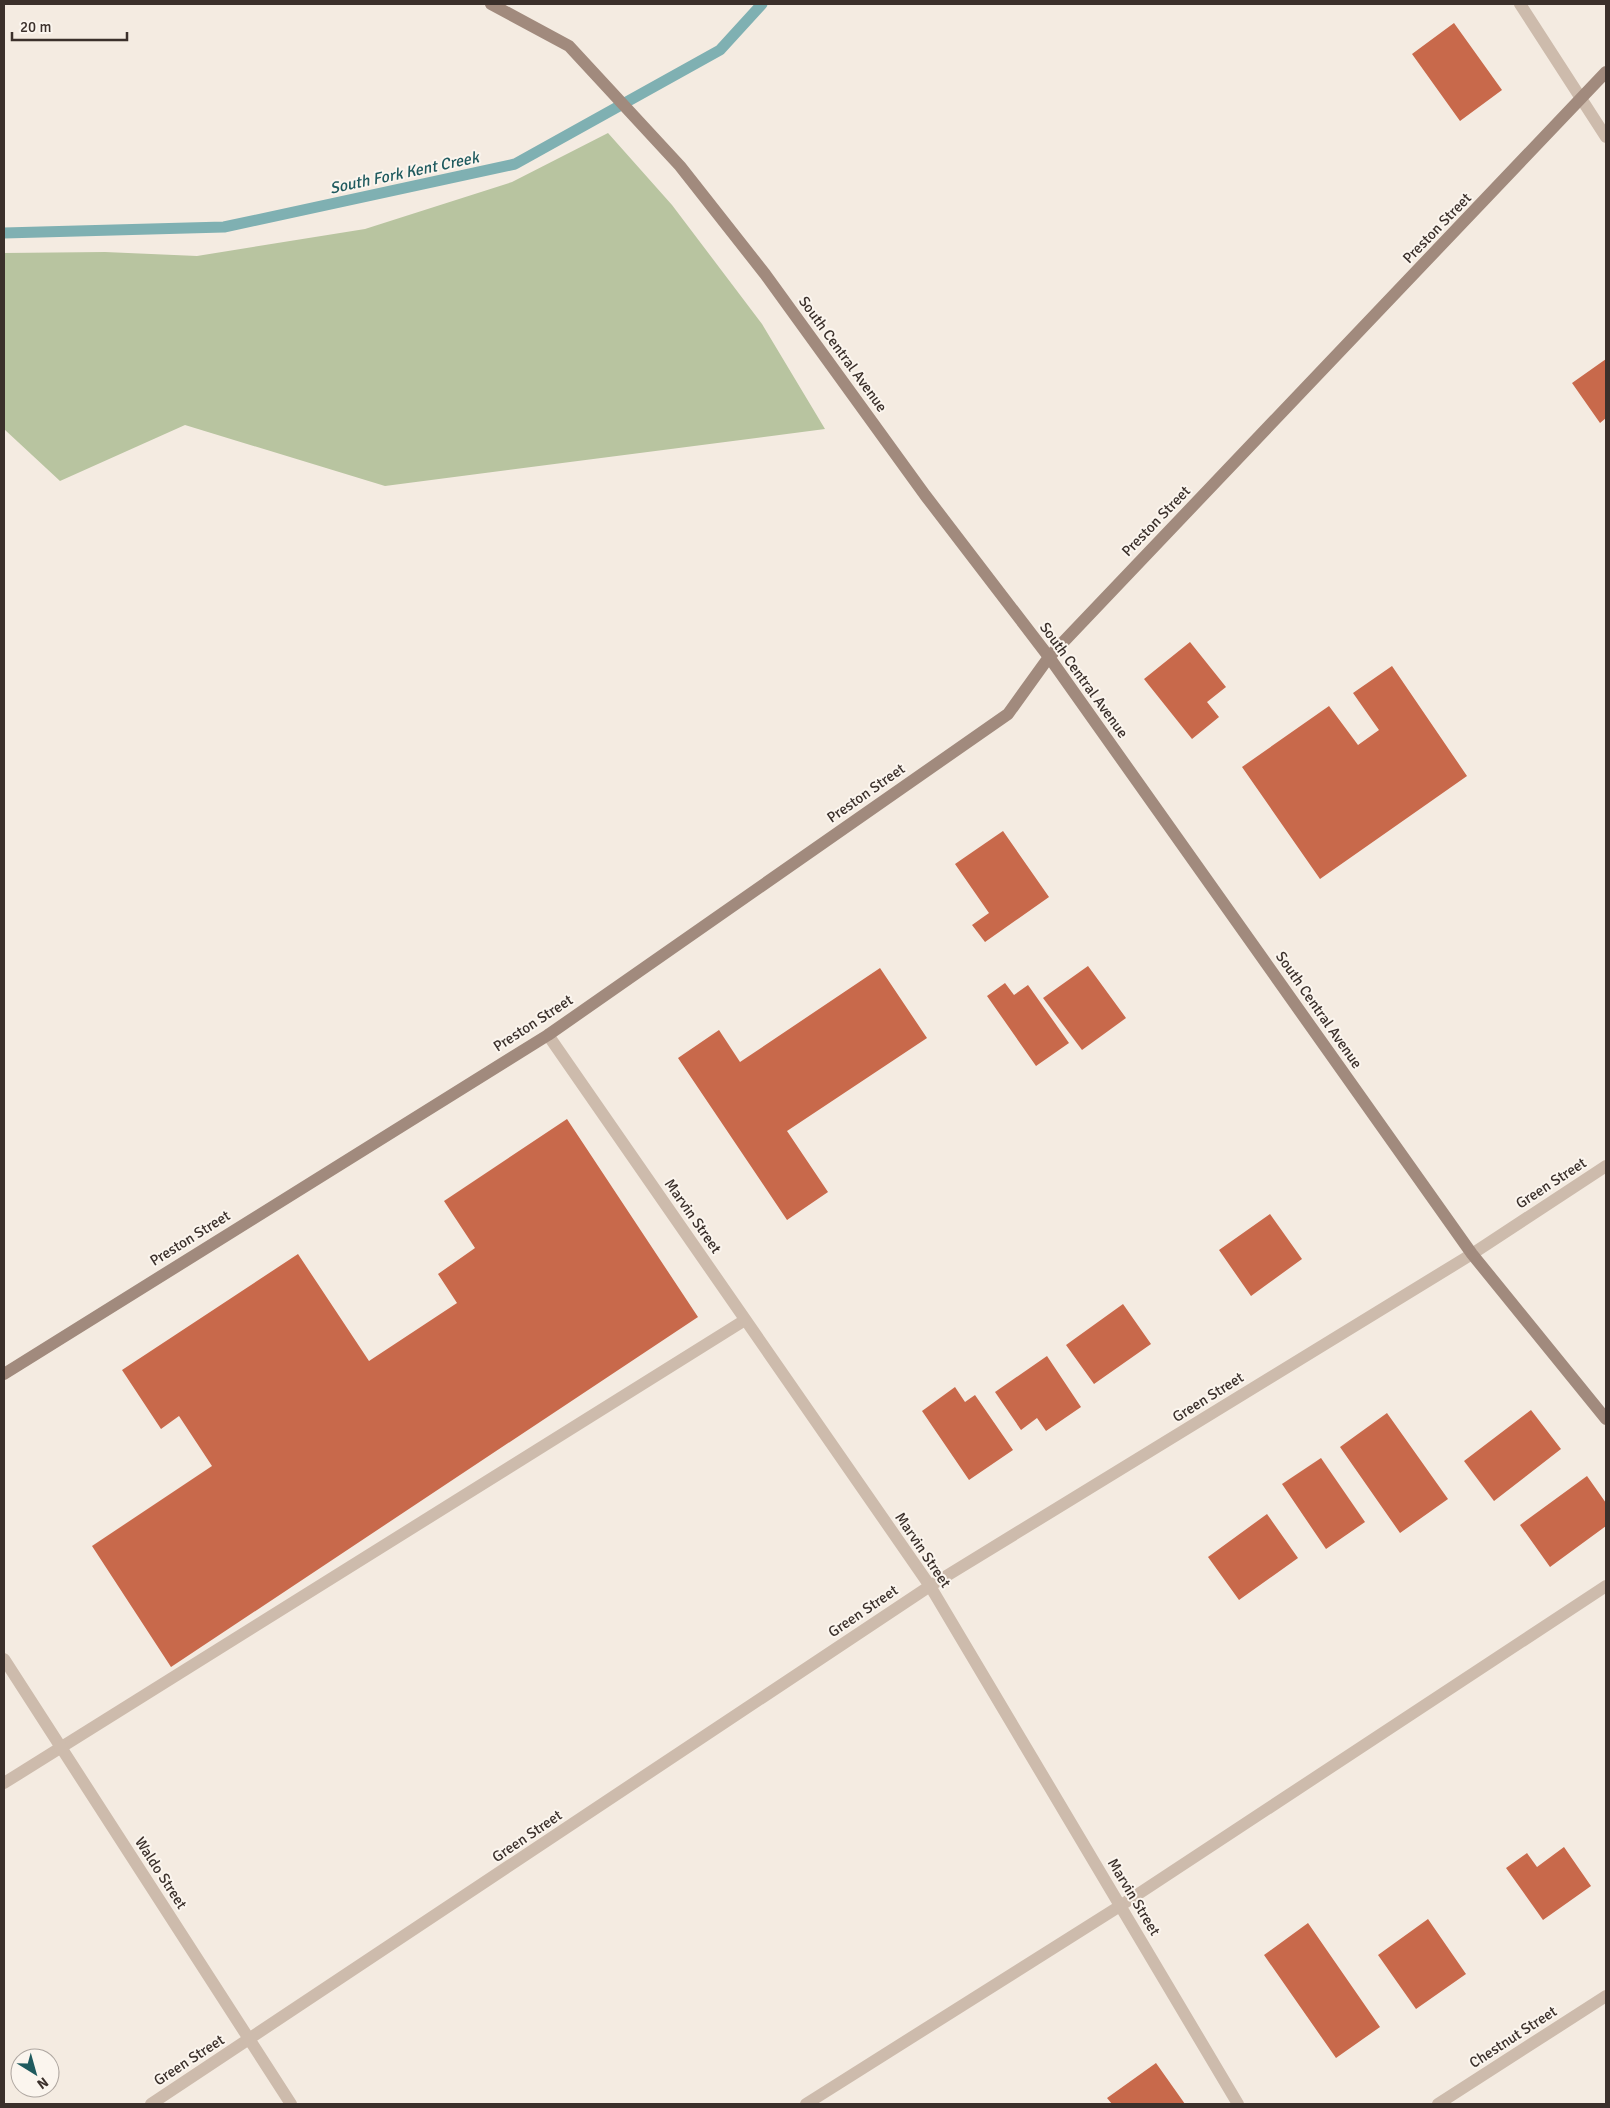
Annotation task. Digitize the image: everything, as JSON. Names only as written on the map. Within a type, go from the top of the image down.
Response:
[{"type":"street","name":"South Central Avenue","points":[[491,4],[569,46],[680,166],[765,274],[925,495],[1049,657],[1472,1254],[1606,1419]]},
{"type":"street","points":[[1520,4],[1606,137]]},
{"type":"street","name":"Preston Street","points":[[4,1374],[548,1035],[1008,714],[1049,657],[1582,100],[1606,72]]},
{"type":"street","name":"Marvin Street","points":[[548,1035],[930,1586],[1238,2104]]},
{"type":"street","name":"Green Street","points":[[151,2104],[250,2041],[930,1586],[1472,1254],[1606,1166]]},
{"type":"street","points":[[4,1784],[60,1746],[259,1625],[745,1320]]},
{"type":"street","points":[[806,2104],[1120,1906],[1606,1586]]},
{"type":"street","name":"Waldo Street","points":[[4,1659],[291,2104]]},
{"type":"street","name":"Chestnut Street","points":[[1438,2104],[1606,1996]]},
{"type":"green space","points":[[608,133],[672,205],[762,324],[825,429],[385,486],[185,425],[60,481],[4,429],[4,253],[105,252],[197,256],[365,229],[512,182]]},
{"type":"building","points":[[1454,23],[1502,90],[1460,121],[1412,54]]},
{"type":"building","points":[[1606,359],[1606,418],[1600,423],[1572,383]]},
{"type":"building","points":[[1190,642],[1226,687],[1207,702],[1219,717],[1192,739],[1144,679]]},
{"type":"building","points":[[1392,666],[1467,776],[1320,879],[1242,767],[1329,706],[1358,745],[1379,730],[1353,693]]},
{"type":"building","points":[[1003,831],[1049,897],[985,942],[972,925],[989,913],[955,864]]},
{"type":"building","points":[[1088,966],[1126,1018],[1082,1050],[1043,998]]},
{"type":"building","points":[[880,968],[927,1038],[787,1131],[828,1192],[787,1220],[678,1058],[719,1030],[740,1062]]},
{"type":"building","points":[[1005,983],[1014,995],[1028,985],[1069,1043],[1036,1066],[987,996]]},
{"type":"building","points":[[567,1119],[698,1317],[171,1667],[92,1546],[212,1466],[179,1416],[161,1429],[122,1370],[298,1254],[369,1361],[457,1303],[438,1274],[475,1248],[444,1201]]},
{"type":"building","points":[[1270,1214],[1302,1259],[1251,1296],[1219,1250]]},
{"type":"building","points":[[1123,1304],[1151,1344],[1094,1384],[1066,1345]]},
{"type":"building","points":[[1047,1356],[1081,1407],[1046,1431],[1037,1418],[1021,1430],[995,1392]]},
{"type":"building","points":[[955,1387],[965,1402],[975,1395],[1013,1450],[969,1480],[922,1411]]},
{"type":"building","points":[[1531,1410],[1561,1449],[1494,1501],[1464,1461]]},
{"type":"building","points":[[1387,1413],[1448,1499],[1400,1533],[1340,1447]]},
{"type":"building","points":[[1321,1458],[1365,1522],[1326,1549],[1282,1484]]},
{"type":"building","points":[[1587,1476],[1606,1503],[1606,1526],[1550,1567],[1520,1525]]},
{"type":"building","points":[[1267,1514],[1298,1558],[1239,1600],[1208,1557]]},
{"type":"building","points":[[1564,1847],[1591,1886],[1543,1920],[1506,1868],[1527,1853],[1537,1867]]},
{"type":"building","points":[[1428,1919],[1466,1974],[1416,2009],[1378,1955]]},
{"type":"building","points":[[1308,1923],[1380,2027],[1336,2058],[1264,1955]]},
{"type":"building","points":[[1156,2063],[1185,2104],[1112,2104],[1107,2098]]},
{"type":"waterway","name":"South Fork Kent Creek","points":[[4,233],[224,227],[515,164],[720,50],[762,4]]}]
